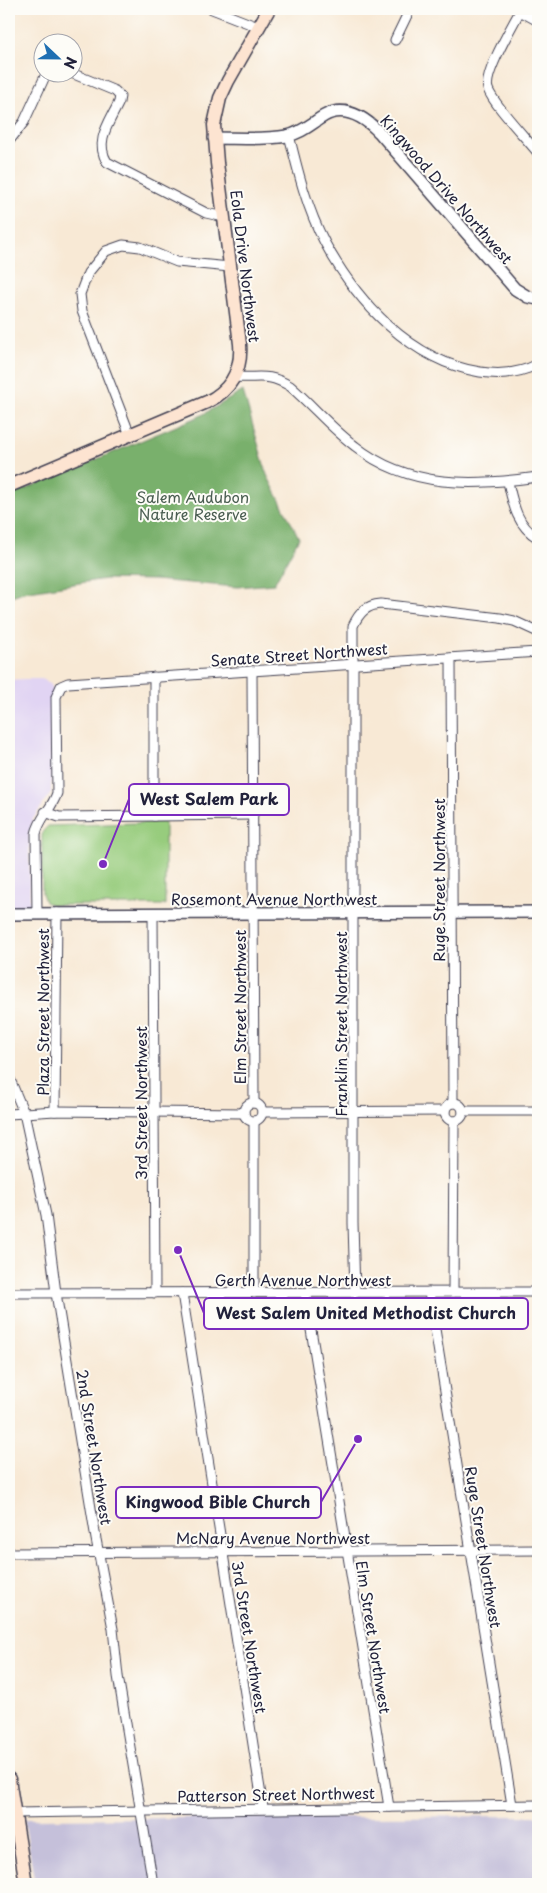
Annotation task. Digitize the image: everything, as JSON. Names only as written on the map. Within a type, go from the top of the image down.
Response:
[{"type":"main road","name":"Eola Drive Northwest","points":[[10,483],[130,435],[215,398],[226,389],[234,377],[240,359],[240,344],[214,138],[216,113],[220,98],[231,74],[270,9]]},
{"type":"main road","points":[[9,1779],[26,1884]]},
{"type":"street","points":[[212,9],[258,27]]},
{"type":"street","points":[[395,40],[410,9]]},
{"type":"street","points":[[538,21],[520,10],[489,72],[488,90],[538,153]]},
{"type":"street","points":[[82,77],[115,91],[120,96],[101,142],[102,154],[107,162],[206,213],[224,217]]},
{"type":"street","points":[[9,141],[24,122],[42,82]]},
{"type":"street","name":"Kingwood Drive Northwest","points":[[214,138],[289,136],[304,130],[327,114],[333,113],[351,113],[363,118],[379,132],[516,289],[538,302]]},
{"type":"street","points":[[289,136],[312,217],[325,243],[364,300],[403,338],[419,350],[441,362],[462,370],[510,374],[538,364]]},
{"type":"street","points":[[130,435],[82,311],[80,294],[88,272],[106,251],[123,245],[140,247],[177,262],[230,267]]},
{"type":"street","points":[[234,377],[268,376],[280,380],[290,386],[355,447],[395,469],[421,478],[460,484],[508,482],[538,478]]},
{"type":"street","points":[[508,482],[518,518],[538,538]]},
{"type":"street","name":"Franklin Street Northwest","points":[[355,1293],[352,626],[360,612],[373,604],[500,618],[514,621],[538,632]]},
{"type":"street","name":"Senate Street Northwest","points":[[61,686],[154,677],[538,652]]},
{"type":"street","name":"Ruge Street Northwest","points":[[451,658],[453,1103]]},
{"type":"street","name":"Elm Street Northwest","points":[[252,671],[254,1103]]},
{"type":"street","points":[[154,677],[154,816]]},
{"type":"street","name":"Plaza Street Northwest","points":[[37,913],[36,834],[38,824],[54,803],[57,793],[56,697],[61,686]]},
{"type":"street","points":[[46,812],[58,816],[253,815]]},
{"type":"street","name":"Rosemont Avenue Northwest","points":[[9,914],[538,912]]},
{"type":"street","name":"Plaza Street Northwest","points":[[55,1111],[56,913]]},
{"type":"street","name":"3rd Street Northwest","points":[[154,913],[154,1293]]},
{"type":"street","name":"2nd Street Northwest","points":[[9,1076],[24,1113],[46,1215],[56,1293],[113,1629],[118,1676],[153,1884]]},
{"type":"street","points":[[254,1103],[260,1107],[262,1116],[254,1121],[246,1117],[244,1112],[249,1104],[254,1103]]},
{"type":"street","points":[[453,1103],[461,1106],[463,1112],[459,1119],[454,1121],[449,1120],[445,1111],[449,1104],[453,1103]]},
{"type":"street","points":[[9,1114],[55,1111],[244,1112]]},
{"type":"street","points":[[262,1112],[445,1111]]},
{"type":"street","points":[[463,1112],[538,1111]]},
{"type":"street","points":[[254,1121],[254,1293]]},
{"type":"street","points":[[452,1292],[454,1121]]},
{"type":"street","name":"3rd Street Northwest","points":[[182,1292],[263,1808]]},
{"type":"street","name":"Ruge Street Northwest","points":[[429,1292],[512,1805]]},
{"type":"street","name":"Gerth Avenue Northwest","points":[[9,1293],[538,1292]]},
{"type":"street","name":"Elm Street Northwest","points":[[306,1293],[346,1551],[389,1807]]},
{"type":"street","name":"McNary Avenue Northwest","points":[[9,1552],[538,1550]]},
{"type":"street","name":"Patterson Street Northwest","points":[[14,1813],[538,1805]]},
{"type":"shaded area","points":[[42,679],[50,683],[54,691],[51,711],[51,793],[33,819],[29,834],[30,906],[27,908],[9,908],[9,680]]},
{"type":"shaded area","points":[[538,1816],[538,1884],[35,1884],[24,1819]]},
{"type":"green space","name":"Salem Audubon Nature Reserve","points":[[243,391],[267,475],[299,538],[274,584],[237,587],[154,580],[105,579],[23,592],[9,597],[9,496],[200,416]]},
{"type":"green space","points":[[165,822],[165,905],[53,905],[45,902],[42,893],[42,836],[43,831],[48,826]]},
{"type":"place","name":"West Salem Park","points":[[103,864]]},
{"type":"place","name":"West Salem United Methodist Church","points":[[178,1250]]},
{"type":"place","name":"Kingwood Bible Church","points":[[358,1439]]}]
